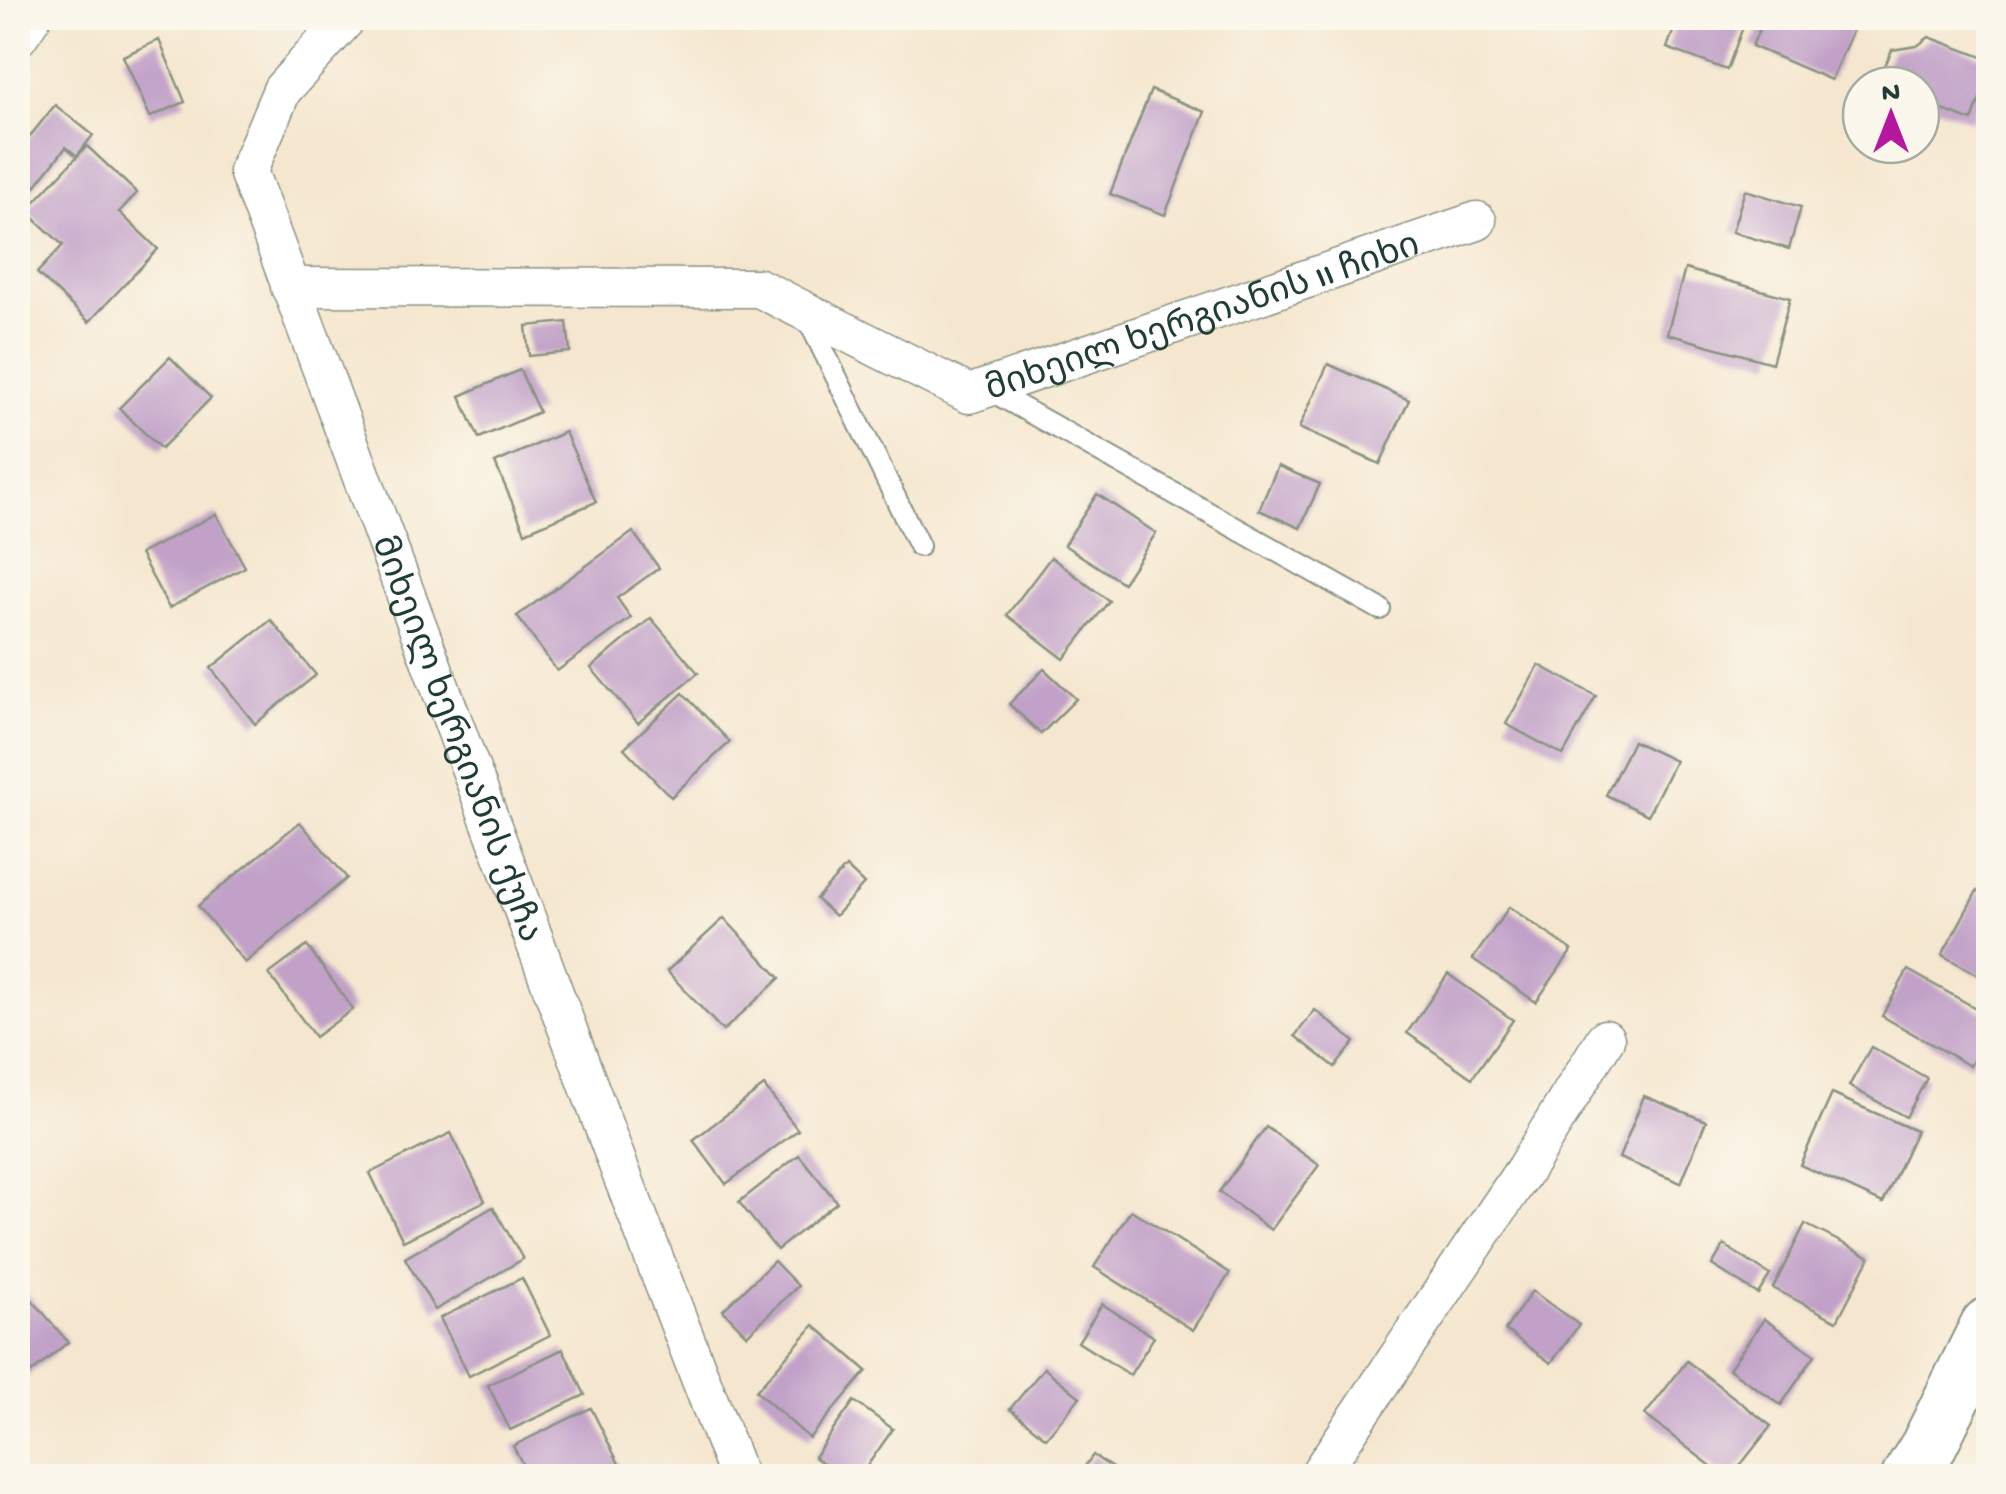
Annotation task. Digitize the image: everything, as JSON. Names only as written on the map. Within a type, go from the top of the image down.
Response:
[{"type":"main road","points":[[1910,1476],[1988,1326]]},
{"type":"street","points":[[18,37],[31,18]]},
{"type":"street","name":"მიხეილ ხერგიანის ქუჩა","points":[[325,25],[282,90],[248,171],[738,1476]]},
{"type":"street","name":"მიხეილ ხერგიანის II ჩიხი","points":[[290,287],[759,288],[969,394],[1477,222]]},
{"type":"street","points":[[1318,1476],[1525,1169],[1605,1039]]},
{"type":"lane","points":[[804,311],[919,546]]},
{"type":"lane","points":[[988,388],[1380,609]]},
{"type":"building","points":[[1678,18],[1746,19],[1727,70],[1667,48]]},
{"type":"building","points":[[1764,18],[1858,18],[1831,80],[1752,46]]},
{"type":"building","points":[[1929,37],[1988,59],[1988,76],[1972,121],[1941,109],[1941,65],[1885,65],[1892,50],[1917,46]]},
{"type":"building","points":[[159,40],[185,102],[150,117],[123,56]]},
{"type":"building","points":[[1151,90],[1205,112],[1165,215],[1110,194]]},
{"type":"building","points":[[55,105],[93,135],[77,156],[66,147],[18,208],[18,151]]},
{"type":"building","points":[[87,146],[137,193],[119,212],[158,249],[89,322],[37,273],[63,245],[26,211]]},
{"type":"building","points":[[1745,190],[1801,207],[1789,249],[1732,232]]},
{"type":"building","points":[[1685,269],[1790,298],[1772,363],[1667,334]]},
{"type":"building","points":[[567,322],[570,352],[529,356],[526,326]]},
{"type":"building","points":[[170,357],[211,398],[161,449],[119,408]]},
{"type":"building","points":[[1328,364],[1409,400],[1380,464],[1299,428]]},
{"type":"building","points":[[520,370],[539,412],[479,438],[460,396]]},
{"type":"building","points":[[565,432],[596,502],[525,532],[495,463]]},
{"type":"building","points":[[1278,466],[1320,484],[1300,528],[1259,510]]},
{"type":"building","points":[[1097,494],[1156,533],[1123,583],[1064,545]]},
{"type":"building","points":[[216,514],[245,567],[169,608],[140,554]]},
{"type":"building","points":[[633,532],[659,568],[617,598],[631,618],[557,671],[517,616]]},
{"type":"building","points":[[1051,557],[1109,601],[1064,659],[1007,615]]},
{"type":"building","points":[[651,618],[698,673],[638,723],[591,668]]},
{"type":"building","points":[[271,620],[316,675],[255,724],[211,668]]},
{"type":"building","points":[[1539,665],[1596,696],[1563,755],[1506,724]]},
{"type":"building","points":[[1044,669],[1076,699],[1041,734],[1009,704]]},
{"type":"building","points":[[683,693],[730,742],[671,797],[624,748]]},
{"type":"building","points":[[1633,741],[1675,761],[1648,815],[1606,795]]},
{"type":"building","points":[[300,822],[347,878],[245,963],[198,906]]},
{"type":"building","points":[[846,867],[864,884],[835,916],[816,899]]},
{"type":"building","points":[[1977,891],[1988,897],[1988,980],[1942,955]]},
{"type":"building","points":[[1509,907],[1572,950],[1536,1002],[1473,959]]},
{"type":"building","points":[[724,918],[780,978],[723,1031],[667,971]]},
{"type":"building","points":[[307,946],[353,1009],[315,1037],[269,974]]},
{"type":"building","points":[[1908,970],[1988,1015],[1988,1034],[1970,1066],[1882,1016]]},
{"type":"building","points":[[1448,974],[1513,1020],[1472,1078],[1407,1033]]},
{"type":"building","points":[[1315,1010],[1355,1042],[1335,1067],[1295,1036]]},
{"type":"building","points":[[1871,1047],[1927,1078],[1906,1117],[1849,1086]]},
{"type":"building","points":[[764,1086],[798,1130],[726,1184],[693,1140]]},
{"type":"building","points":[[1832,1094],[1916,1131],[1883,1203],[1800,1165]]},
{"type":"building","points":[[1644,1096],[1706,1121],[1681,1183],[1619,1158]]},
{"type":"building","points":[[1266,1127],[1319,1165],[1271,1230],[1219,1192]]},
{"type":"building","points":[[451,1133],[485,1201],[403,1241],[370,1173]]},
{"type":"building","points":[[799,1155],[837,1202],[777,1250],[739,1202]]},
{"type":"building","points":[[493,1207],[523,1259],[435,1310],[405,1258]]},
{"type":"building","points":[[1131,1210],[1230,1273],[1193,1330],[1094,1267]]},
{"type":"building","points":[[1805,1224],[1870,1257],[1837,1321],[1773,1288]]},
{"type":"building","points":[[1724,1245],[1770,1275],[1758,1294],[1712,1265]]},
{"type":"building","points":[[774,1261],[798,1286],[747,1335],[723,1310]]},
{"type":"building","points":[[522,1278],[550,1335],[469,1376],[440,1318]]},
{"type":"building","points":[[18,1283],[68,1342],[18,1384]]},
{"type":"building","points":[[1532,1291],[1579,1325],[1551,1363],[1505,1330]]},
{"type":"building","points":[[1102,1304],[1154,1337],[1130,1375],[1078,1342]]},
{"type":"building","points":[[1764,1319],[1815,1355],[1781,1405],[1729,1369]]},
{"type":"building","points":[[814,1325],[867,1371],[809,1438],[756,1391]]},
{"type":"building","points":[[563,1349],[585,1395],[510,1430],[488,1385]]},
{"type":"building","points":[[1687,1361],[1771,1426],[1732,1476],[1724,1476],[1645,1415]]},
{"type":"building","points":[[1044,1368],[1080,1397],[1046,1438],[1010,1409]]},
{"type":"building","points":[[854,1401],[893,1429],[860,1476],[842,1476],[814,1457]]},
{"type":"building","points":[[591,1408],[621,1468],[604,1476],[529,1476],[513,1446]]},
{"type":"building","points":[[1093,1455],[1124,1476],[1078,1476]]},
{"type":"railway","points":[[1986,1476],[1988,1472]]}]
